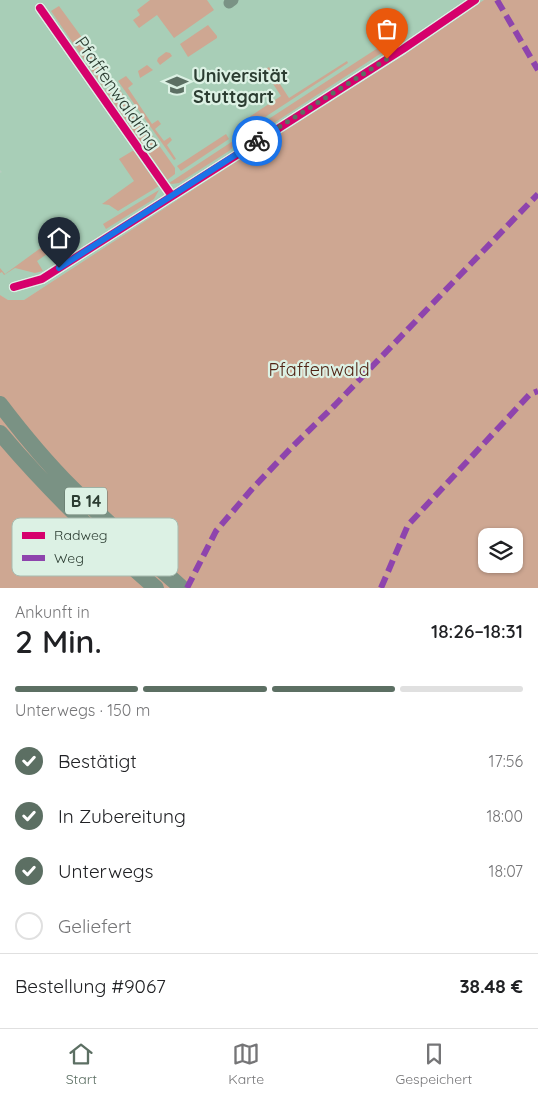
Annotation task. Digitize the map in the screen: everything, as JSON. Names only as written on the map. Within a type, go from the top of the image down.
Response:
[{"type":"highway","name":"B 14","points":[[0,404],[23,434],[71,487],[104,518]]},
{"type":"highway","name":"B 14","points":[[0,433],[36,476],[79,518]]},
{"type":"highway","name":"B 14","points":[[142,576],[156,588]]},
{"type":"highway","name":"B 14","points":[[168,576],[182,588]]},
{"type":"street","points":[[14,287],[42,279],[403,49],[475,0]]},
{"type":"street","name":"Pfaffenwaldring","points":[[40,8],[172,196]]},
{"type":"shaded area","name":"Universität Stuttgart","points":[[0,0],[484,0],[24,300],[8,300],[0,295],[0,173],[2,172],[0,170]]},
{"type":"green space","points":[[150,0],[207,0],[214,10],[174,38],[157,15],[139,28],[133,20],[140,15],[137,10]]},
{"type":"green space","name":"Pfaffenwald","points":[[484,0],[538,0],[538,588],[0,588],[0,295],[8,300],[24,300]]},
{"type":"green space","points":[[59,6],[113,80],[103,87],[51,11]]},
{"type":"green space","points":[[208,25],[217,38],[188,57],[180,44]]},
{"type":"green space","points":[[387,42],[388,45],[383,52],[251,138],[246,138],[244,135]]},
{"type":"green space","points":[[166,52],[172,56],[160,65],[157,61],[158,58]]},
{"type":"green space","points":[[347,61],[348,63],[242,132],[237,125],[281,96],[264,70],[269,67],[289,98]]},
{"type":"green space","points":[[147,65],[153,70],[140,78],[138,71]]},
{"type":"green space","points":[[126,76],[133,84],[128,88],[152,124],[158,120],[161,124],[155,129],[164,141],[170,137],[172,140],[167,145],[176,159],[174,160],[118,81]]},
{"type":"green space","points":[[115,83],[175,168],[175,174],[167,180],[105,90]]},
{"type":"green space","points":[[226,134],[229,139],[181,171],[177,166]]},
{"type":"green space","points":[[233,141],[232,148],[229,151],[179,183],[169,183]]},
{"type":"green space","points":[[134,150],[159,186],[118,211],[109,205],[102,204],[134,181],[119,159]]},
{"type":"green space","points":[[159,190],[154,199],[106,229],[103,224]]},
{"type":"green space","points":[[42,247],[47,254],[37,261],[43,271],[35,273],[15,268],[4,275],[2,272],[0,273],[0,268],[5,274]]},
{"type":"marked path","points":[[497,0],[538,70]]},
{"type":"marked path","points":[[187,588],[216,531],[252,489],[538,194]]},
{"type":"marked path","points":[[381,588],[408,525],[530,394],[538,391]]},
{"type":"cycle path","points":[[14,287],[42,279],[403,49],[475,0]]},
{"type":"cycle path","points":[[40,8],[172,196]]},
{"type":"way so far","points":[[257,141],[387,59]]},
{"type":"place","name":"Universität Stuttgart","points":[[177,85]]},
{"type":"route","points":[[59,268],[257,141]]}]
